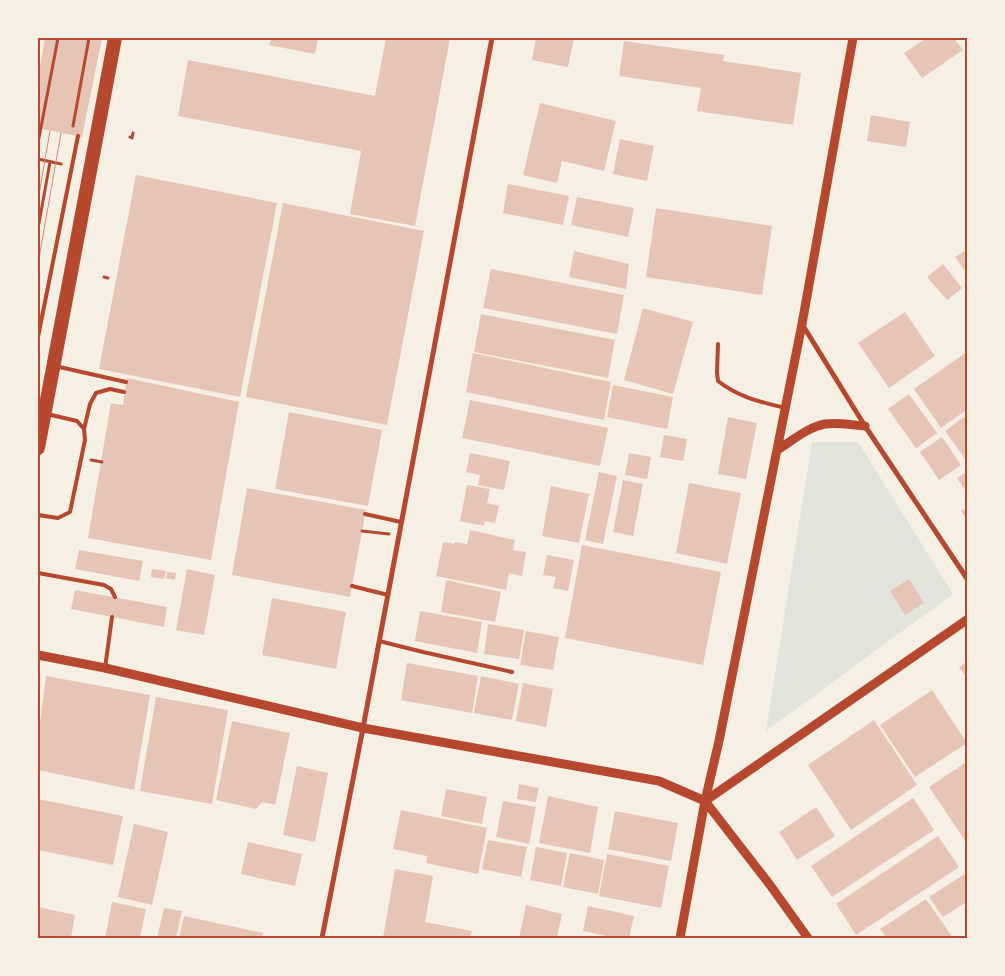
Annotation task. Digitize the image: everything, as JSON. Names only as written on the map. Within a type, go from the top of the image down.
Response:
[{"type":"highway","points":[[38,448],[115,38]]},
{"type":"street","points":[[322,938],[492,38]]},
{"type":"street","points":[[680,938],[705,801],[719,741],[802,324],[852,38]]},
{"type":"street","points":[[802,324],[865,426],[968,580]]},
{"type":"street","points":[[777,450],[805,432],[825,424],[865,426]]},
{"type":"street","points":[[705,801],[968,619]]},
{"type":"street","points":[[38,655],[105,668],[363,728],[659,781],[705,801],[808,938]]},
{"type":"lane","points":[[38,337],[78,136]]},
{"type":"lane","points":[[718,344],[718,382],[736,393],[785,408]]},
{"type":"lane","points":[[53,365],[126,382]]},
{"type":"lane","points":[[38,515],[58,518],[70,512],[85,440],[84,429],[90,404],[96,393],[110,389],[124,392]]},
{"type":"lane","points":[[44,414],[77,421],[84,429]]},
{"type":"lane","points":[[365,514],[401,522]]},
{"type":"lane","points":[[38,573],[104,585],[111,589],[115,598]]},
{"type":"lane","points":[[352,586],[388,595]]},
{"type":"lane","points":[[105,668],[112,617]]},
{"type":"lane","points":[[379,641],[512,672]]},
{"type":"path","points":[[38,143],[58,38]]},
{"type":"path","points":[[71,135],[89,38]]},
{"type":"path","points":[[130,137],[132,138],[133,133]]},
{"type":"path","points":[[38,160],[50,162],[39,223]]},
{"type":"path","points":[[362,530],[399,535]]},
{"type":"shaded area","points":[[812,442],[858,442],[953,594],[766,731]]},
{"type":"building","points":[[45,38],[102,38],[82,137],[38,128],[38,78]]},
{"type":"building","points":[[271,38],[318,38],[315,54],[269,45]]},
{"type":"building","points":[[386,38],[450,38],[415,226],[350,214],[361,151],[178,116],[188,60],[375,96]]},
{"type":"building","points":[[536,38],[574,38],[568,67],[532,60]]},
{"type":"building","points":[[927,38],[954,38],[963,50],[922,78],[904,53]]},
{"type":"building","points":[[624,41],[724,55],[723,61],[801,73],[793,125],[697,111],[701,88],[619,76]]},
{"type":"building","points":[[540,103],[616,121],[604,171],[562,161],[557,183],[523,175]]},
{"type":"building","points":[[871,115],[910,122],[906,147],[867,141]]},
{"type":"building","points":[[620,139],[654,146],[647,181],[613,174]]},
{"type":"building","points":[[136,175],[277,203],[240,397],[99,369]]},
{"type":"building","points":[[508,184],[569,196],[563,225],[503,213]]},
{"type":"building","points":[[577,197],[634,208],[628,237],[571,225]]},
{"type":"building","points":[[283,203],[424,231],[387,425],[246,397]]},
{"type":"building","points":[[656,208],[772,226],[762,295],[646,277]]},
{"type":"building","points":[[968,249],[968,275],[955,257]]},
{"type":"building","points":[[574,251],[629,264],[626,289],[569,277]]},
{"type":"building","points":[[943,264],[962,288],[947,300],[927,277]]},
{"type":"building","points":[[491,269],[624,295],[617,334],[483,308]]},
{"type":"building","points":[[643,308],[693,322],[673,394],[624,380]]},
{"type":"building","points":[[905,312],[935,356],[889,388],[858,343]]},
{"type":"building","points":[[481,314],[615,340],[608,378],[474,352]]},
{"type":"building","points":[[968,351],[968,409],[941,428],[914,389]]},
{"type":"building","points":[[473,353],[611,382],[604,420],[466,392]]},
{"type":"building","points":[[127,378],[239,402],[211,560],[88,538],[111,403],[123,405]]},
{"type":"building","points":[[613,385],[673,397],[667,429],[607,417]]},
{"type":"building","points":[[909,394],[937,433],[916,448],[888,409]]},
{"type":"building","points":[[470,400],[608,428],[600,466],[462,438]]},
{"type":"building","points":[[289,412],[382,430],[368,506],[275,489]]},
{"type":"building","points":[[968,414],[968,463],[945,431]]},
{"type":"building","points":[[728,417],[757,423],[746,479],[718,474]]},
{"type":"building","points":[[664,435],[687,439],[683,461],[660,457]]},
{"type":"building","points":[[942,437],[961,465],[939,480],[920,452]]},
{"type":"building","points":[[470,453],[510,461],[504,490],[478,485],[480,475],[466,472]]},
{"type":"building","points":[[629,453],[651,457],[647,479],[625,475]]},
{"type":"building","points":[[968,471],[968,494],[957,478]]},
{"type":"building","points":[[599,472],[617,476],[603,544],[585,540]]},
{"type":"building","points":[[623,480],[643,484],[633,536],[613,532]]},
{"type":"building","points":[[689,483],[741,493],[727,564],[676,553]]},
{"type":"building","points":[[467,485],[490,489],[487,503],[499,506],[495,523],[485,521],[484,526],[460,521]]},
{"type":"building","points":[[551,486],[589,494],[579,543],[542,536]]},
{"type":"building","points":[[247,488],[366,510],[350,597],[232,575]]},
{"type":"building","points":[[968,507],[968,521],[961,511]]},
{"type":"building","points":[[470,530],[515,540],[513,550],[526,552],[522,576],[509,573],[506,590],[436,576],[443,542],[467,544]]},
{"type":"building","points":[[582,545],[721,572],[703,665],[565,638]]},
{"type":"building","points":[[79,550],[143,561],[139,581],[75,569]]},
{"type":"building","points":[[547,555],[574,560],[568,591],[553,588],[556,577],[543,575]]},
{"type":"building","points":[[152,569],[166,571],[164,579],[151,577]]},
{"type":"building","points":[[187,569],[215,575],[204,635],[176,630]]},
{"type":"building","points":[[167,572],[176,573],[175,580],[166,578]]},
{"type":"building","points":[[909,579],[924,603],[905,615],[890,591]]},
{"type":"building","points":[[446,580],[501,592],[495,622],[441,612]]},
{"type":"building","points":[[75,590],[167,607],[164,627],[71,609]]},
{"type":"building","points":[[272,598],[346,612],[336,669],[262,655]]},
{"type":"building","points":[[420,611],[482,622],[477,653],[415,641]]},
{"type":"building","points":[[488,624],[524,630],[519,659],[484,654]]},
{"type":"building","points":[[526,631],[559,637],[553,670],[520,665]]},
{"type":"building","points":[[968,661],[968,679],[959,667]]},
{"type":"building","points":[[407,663],[478,676],[472,713],[401,700]]},
{"type":"building","points":[[46,676],[150,695],[134,790],[38,770],[38,739]]},
{"type":"building","points":[[481,676],[519,684],[512,720],[474,713]]},
{"type":"building","points":[[523,683],[553,689],[546,727],[516,721]]},
{"type":"building","points":[[932,690],[967,743],[915,777],[880,725]]},
{"type":"building","points":[[156,697],[228,710],[212,804],[140,791]]},
{"type":"building","points":[[874,720],[917,785],[851,830],[808,765]]},
{"type":"building","points":[[232,721],[290,733],[275,805],[262,802],[256,809],[216,800]]},
{"type":"building","points":[[968,761],[968,845],[929,787]]},
{"type":"building","points":[[297,766],[328,773],[315,842],[283,835]]},
{"type":"building","points":[[519,784],[539,788],[536,802],[517,799]]},
{"type":"building","points":[[446,789],[487,797],[482,824],[441,816]]},
{"type":"building","points":[[548,796],[598,807],[590,853],[539,843]]},
{"type":"building","points":[[913,798],[934,830],[832,897],[811,866]]},
{"type":"building","points":[[38,799],[123,816],[113,865],[38,850]]},
{"type":"building","points":[[503,801],[536,807],[529,844],[496,837]]},
{"type":"building","points":[[816,807],[835,836],[797,860],[779,832]]},
{"type":"building","points":[[401,810],[487,828],[478,874],[426,863],[427,856],[393,849]]},
{"type":"building","points":[[615,811],[678,823],[671,861],[608,849]]},
{"type":"building","points":[[134,824],[168,832],[152,905],[118,897]]},
{"type":"building","points":[[938,836],[959,867],[856,935],[836,904]]},
{"type":"building","points":[[488,840],[527,847],[521,877],[482,869]]},
{"type":"building","points":[[248,842],[302,854],[295,886],[241,874]]},
{"type":"building","points":[[536,847],[567,853],[561,886],[530,880]]},
{"type":"building","points":[[570,853],[604,860],[598,894],[563,887]]},
{"type":"building","points":[[607,854],[669,866],[661,908],[599,896]]},
{"type":"building","points":[[395,869],[433,876],[425,922],[472,931],[470,938],[383,938]]},
{"type":"building","points":[[968,872],[968,901],[943,917],[929,897]]},
{"type":"building","points":[[926,899],[953,938],[887,938],[880,929]]},
{"type":"building","points":[[112,902],[146,909],[140,938],[105,938]]},
{"type":"building","points":[[526,905],[562,914],[557,938],[519,938]]},
{"type":"building","points":[[588,906],[634,916],[629,938],[616,938],[583,931]]},
{"type":"building","points":[[38,907],[75,915],[71,938],[38,936]]},
{"type":"building","points":[[164,908],[182,911],[176,938],[157,938]]},
{"type":"building","points":[[184,916],[263,933],[262,938],[179,938]]},
{"type":"tram line","points":[[38,200],[50,131]]},
{"type":"tram line","points":[[38,264],[61,133]]}]
